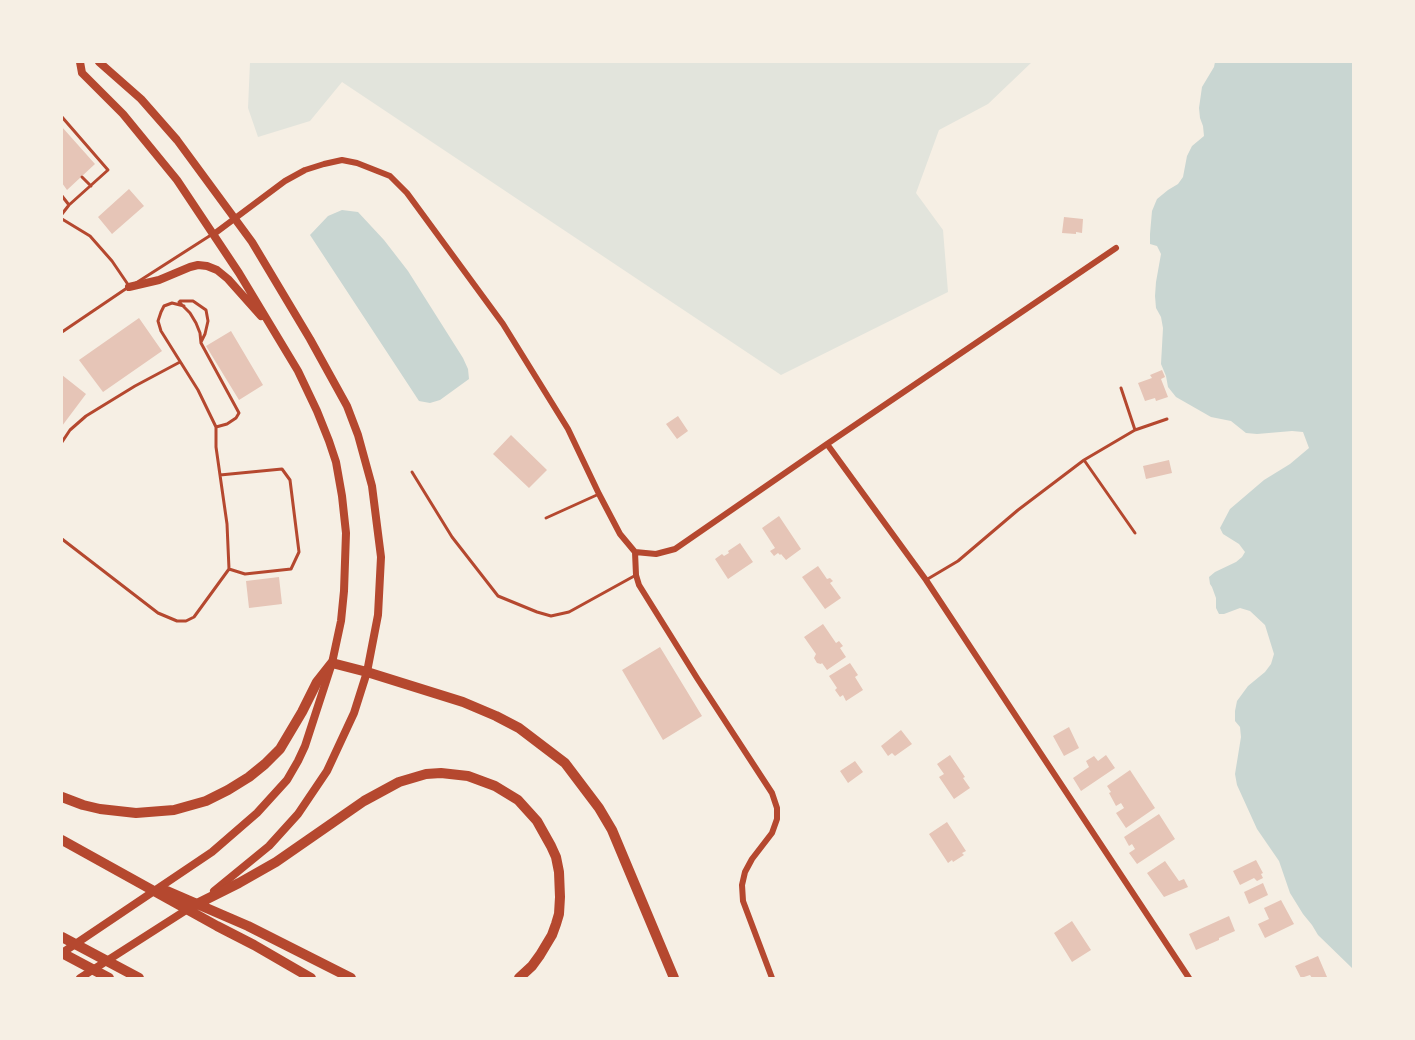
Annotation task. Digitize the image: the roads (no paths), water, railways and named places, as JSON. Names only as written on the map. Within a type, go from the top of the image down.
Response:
[{"type":"highway","points":[[62,797],[100,809],[136,813],[189,807],[217,796],[249,777],[280,749],[317,682],[332,663],[367,672],[463,702],[496,716],[519,728],[565,763],[599,808],[612,830],[674,978]]},
{"type":"highway","points":[[197,904],[239,884],[276,862],[364,801],[399,782],[426,774],[468,776],[495,786],[518,800],[537,821],[556,857],[560,897],[556,924],[540,955],[519,978]]},
{"type":"highway","points":[[62,840],[310,978]]},
{"type":"highway","points":[[113,868],[248,926],[351,978]]},
{"type":"highway","points":[[62,937],[139,978]]},
{"type":"highway","points":[[62,953],[109,978]]},
{"type":"main road","points":[[62,953],[212,852],[273,797],[287,780],[302,753],[332,663],[341,621],[346,533],[338,473],[329,441],[298,371],[214,234],[177,180],[123,114],[82,73],[80,62]]},
{"type":"main road","points":[[80,978],[197,904],[227,881],[260,854],[306,804],[339,748],[354,713],[367,672],[378,615],[381,557],[367,464],[350,416],[310,339],[258,252],[170,132],[141,99],[99,62]]},
{"type":"main road","points":[[129,286],[159,280],[190,267],[207,266],[217,270],[228,279],[270,325]]},
{"type":"street","points":[[214,234],[305,170],[342,160],[357,163],[390,176],[407,193],[503,324],[568,429],[620,534],[635,552],[639,585],[772,794],[777,808],[777,819],[772,833],[745,872],[742,885],[743,901],[772,978]]},
{"type":"street","points":[[635,552],[656,554],[675,549],[1116,248]]},
{"type":"street","points":[[827,444],[926,580],[1189,978]]},
{"type":"lane","points":[[62,117],[108,171],[62,214]]},
{"type":"lane","points":[[82,177],[91,186]]},
{"type":"lane","points":[[62,196],[69,205]]},
{"type":"lane","points":[[62,219],[90,236],[112,261],[129,286]]},
{"type":"lane","points":[[62,332],[129,286],[214,234]]},
{"type":"lane","points":[[62,539],[158,613],[177,621],[186,621],[194,617],[229,569],[227,524],[216,447],[216,427],[198,390],[161,332],[159,321],[165,306],[193,301],[206,310],[208,321],[206,334],[201,343]]},
{"type":"lane","points":[[179,302],[196,323],[201,343],[239,413],[227,424],[216,427]]},
{"type":"lane","points":[[172,303],[183,306]]},
{"type":"lane","points":[[62,442],[70,430],[86,416],[180,362]]},
{"type":"lane","points":[[1121,388],[1135,430]]},
{"type":"lane","points":[[926,580],[958,561],[1018,510],[1084,460],[1135,430],[1167,419]]},
{"type":"lane","points":[[1084,460],[1135,533]]},
{"type":"lane","points":[[220,476],[282,469],[290,480],[299,552],[291,569],[246,574],[229,569]]},
{"type":"lane","points":[[412,472],[452,537],[498,596],[551,616],[569,612],[636,575]]},
{"type":"lane","points":[[546,518],[599,495]]}]
